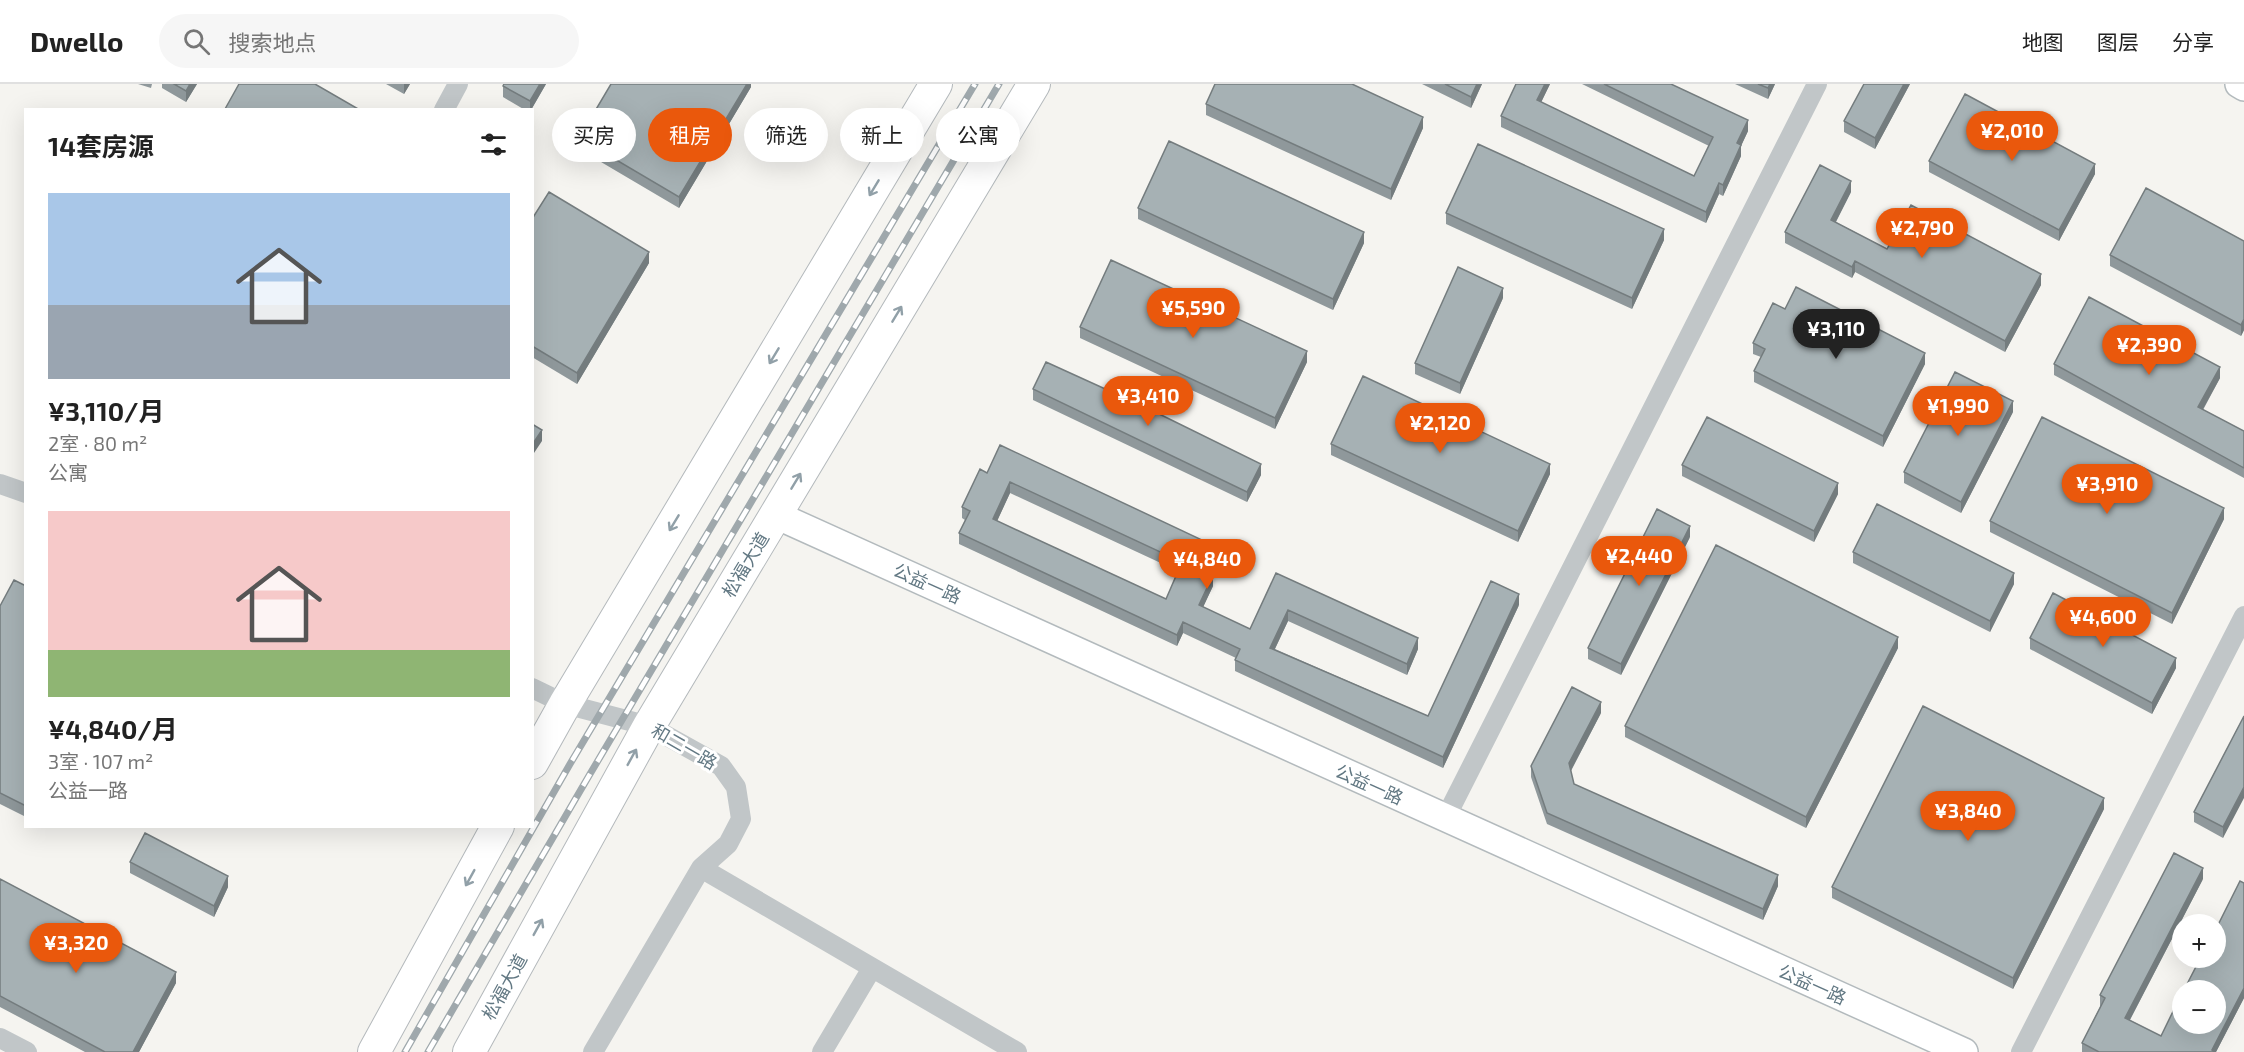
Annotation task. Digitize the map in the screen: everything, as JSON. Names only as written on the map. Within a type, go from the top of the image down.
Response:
[{"type":"main road","points":[[534,759],[936,84]]},
{"type":"main road","name":"松福大道","points":[[469,1052],[649,726],[1034,84]]},
{"type":"main road","points":[[374,1052],[497,828]]},
{"type":"street","points":[[445,108],[458,84]]},
{"type":"street","points":[[1445,819],[1817,84]]},
{"type":"street","points":[[2239,84],[2244,87]]},
{"type":"street","points":[[0,484],[24,492]]},
{"type":"street","name":"公益一路","points":[[776,515],[1964,1052]]},
{"type":"street","points":[[2021,1052],[2244,616]]},
{"type":"street","name":"和二一路","points":[[534,689],[565,704],[649,726],[721,766],[736,787],[741,819],[728,844],[701,868],[593,1052]]},
{"type":"street","points":[[701,868],[1017,1052]]},
{"type":"street","points":[[822,1052],[872,968]]},
{"type":"street","points":[[0,1038],[27,1052]]},
{"type":"building","points":[[174,84],[190,84],[186,91]]},
{"type":"building","points":[[239,84],[315,84],[357,108],[226,108]]},
{"type":"building","points":[[504,84],[540,84],[530,101],[503,86]]},
{"type":"building","points":[[611,84],[747,84],[732,109],[648,108],[648,162],[700,162],[679,197],[620,162],[636,162],[636,108],[597,108]]},
{"type":"building","points":[[1215,84],[1352,84],[1423,117],[1391,189],[1206,104]]},
{"type":"building","points":[[1445,84],[1477,84],[1471,97]]},
{"type":"building","points":[[1516,84],[1545,84],[1537,100],[1694,176],[1713,137],[1604,84],[1671,84],[1748,120],[1737,143],[1741,145],[1723,185],[1719,183],[1706,212],[1501,116]]},
{"type":"building","points":[[1758,84],[1770,84],[1768,88]]},
{"type":"building","points":[[1864,84],[1904,84],[1875,138],[1844,121]]},
{"type":"building","points":[[1965,94],[2095,164],[2059,230],[1929,161]]},
{"type":"building","points":[[1169,141],[1364,232],[1333,299],[1138,208]]},
{"type":"building","points":[[1478,144],[1664,229],[1632,298],[1446,213]]},
{"type":"building","points":[[1820,165],[1851,181],[1831,220],[1887,249],[1911,205],[2041,274],[2005,341],[1855,261],[1852,267],[1785,232]]},
{"type":"building","points":[[2146,188],[2244,241],[2244,319],[2241,325],[2110,255]]},
{"type":"building","points":[[549,192],[649,252],[577,373],[534,347],[534,216]]},
{"type":"building","points":[[1111,260],[1307,351],[1275,418],[1080,327]]},
{"type":"building","points":[[1458,267],[1503,288],[1460,383],[1415,363]]},
{"type":"building","points":[[1796,287],[1925,353],[1883,436],[1754,371],[1765,349],[1753,343],[1773,303],[1785,309]]},
{"type":"building","points":[[2089,297],[2220,367],[2198,407],[2244,431],[2244,468],[2054,364]]},
{"type":"building","points":[[1046,362],[1261,464],[1247,492],[1033,389]]},
{"type":"building","points":[[1955,372],[2013,401],[1961,502],[1904,472]]},
{"type":"building","points":[[1363,376],[1550,464],[1518,531],[1331,444]]},
{"type":"building","points":[[1707,417],[1838,483],[1814,531],[1682,465]]},
{"type":"building","points":[[2042,417],[2224,508],[2172,613],[1990,521]]},
{"type":"building","points":[[534,425],[542,430],[534,442]]},
{"type":"building","points":[[1000,445],[1219,548],[1208,572],[1213,575],[1199,605],[1250,629],[1276,573],[1418,638],[1407,664],[1288,610],[1270,648],[1428,716],[1491,581],[1519,594],[1443,757],[1235,660],[1240,649],[1183,622],[1177,635],[959,533],[970,511],[962,507],[980,469],[987,473]],"holes":[[[1010,482],[1182,562],[1166,599],[993,519]]]},
{"type":"building","points":[[1877,504],[2014,573],[1990,621],[1853,552]]},
{"type":"building","points":[[1657,509],[1690,526],[1621,664],[1588,648]]},
{"type":"building","points":[[1716,545],[1898,637],[1806,817],[1625,726]]},
{"type":"building","points":[[14,580],[24,585],[24,805],[0,793],[0,606]]},
{"type":"building","points":[[2053,593],[2176,658],[2152,703],[2030,638]]},
{"type":"building","points":[[1572,687],[1601,702],[1569,763],[1574,784],[1778,875],[1763,909],[1547,813],[1531,766]]},
{"type":"building","points":[[1923,706],[2104,798],[2013,978],[1832,887]]},
{"type":"building","points":[[2244,716],[2244,787],[2223,827],[2194,812]]},
{"type":"building","points":[[145,833],[228,876],[214,906],[130,862]]},
{"type":"building","points":[[2174,853],[2203,868],[2179,914],[2172,914],[2172,928],[2125,1018],[2161,1036],[2172,1013],[2172,1034],[2220,1034],[2212,1050],[2214,1051],[2099,1052],[2082,1043],[2105,998],[2100,995]]},
{"type":"building","points":[[0,879],[176,972],[133,1052],[105,1052],[0,996]]},
{"type":"building","points":[[2240,881],[2244,883],[2244,988],[2226,1023],[2226,980],[2189,980],[2195,968],[2226,968],[2226,914],[2224,914]]},
{"type":"railway","points":[[534,827],[975,84]]},
{"type":"railway","points":[[428,1052],[999,84]]},
{"type":"railway","points":[[405,1052],[533,828]]}]
